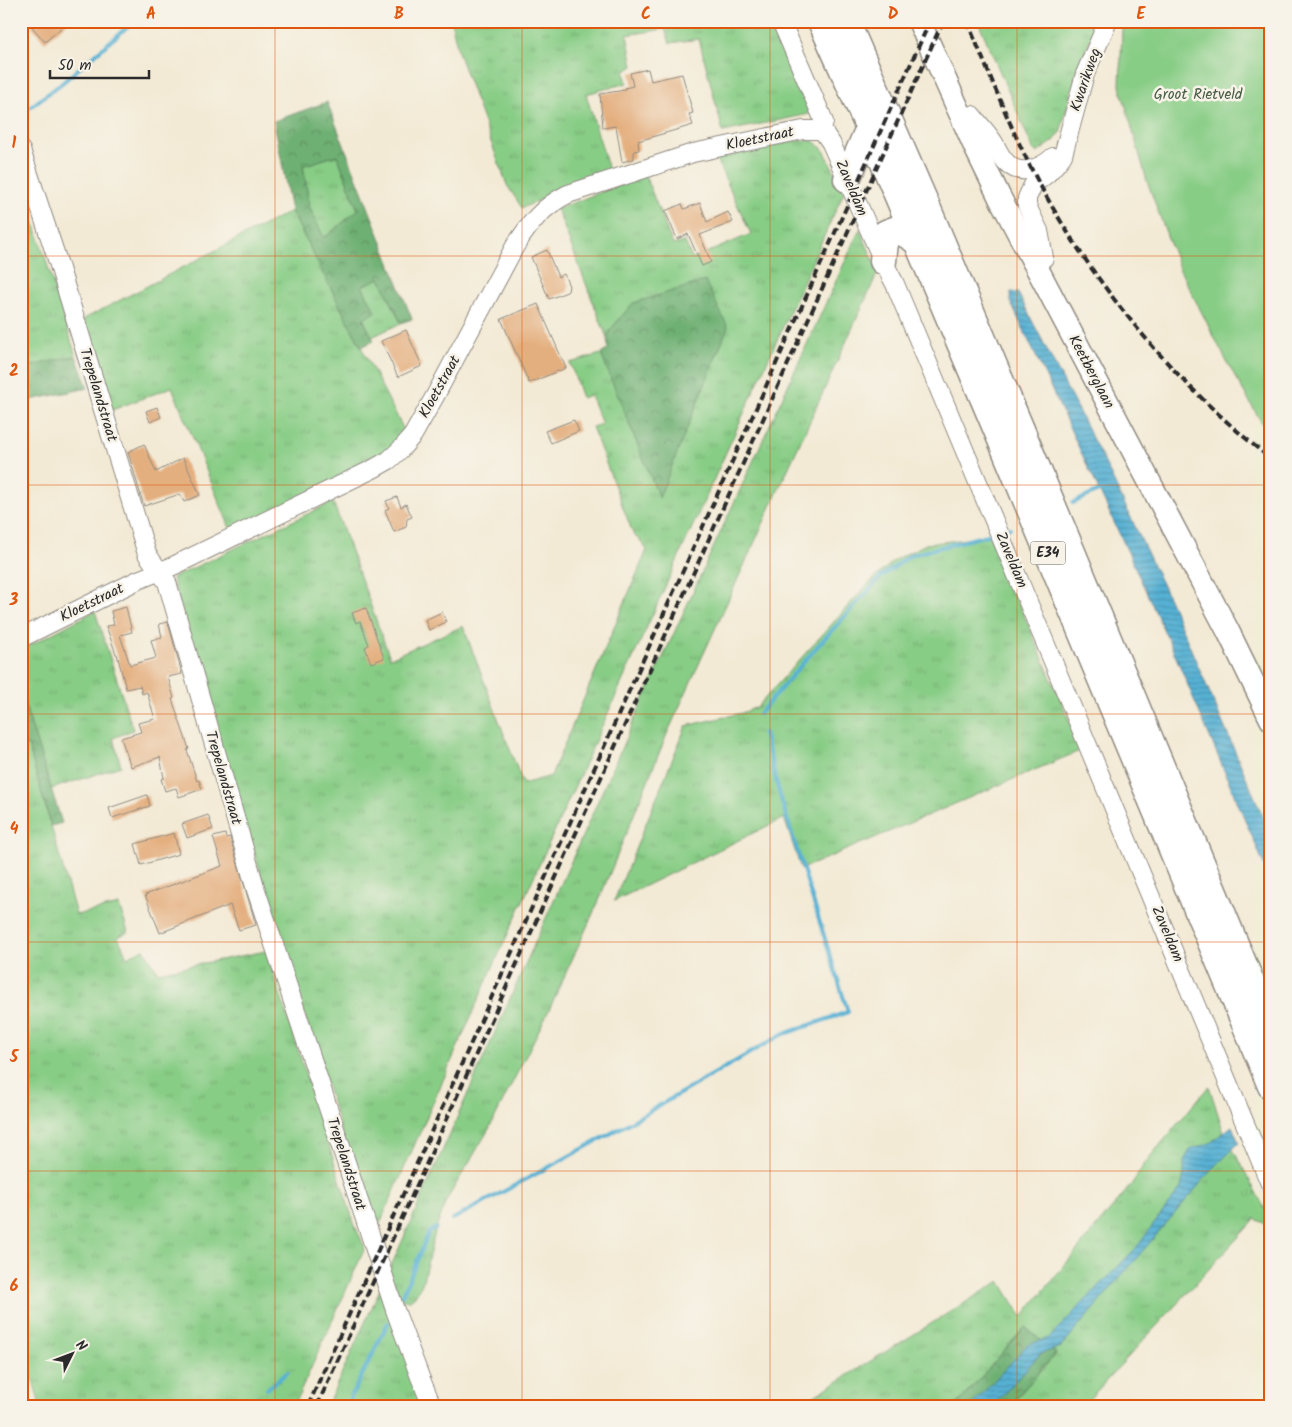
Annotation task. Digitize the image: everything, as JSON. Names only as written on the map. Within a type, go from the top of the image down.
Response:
[{"type":"highway","name":"E34","points":[[821,21],[918,242],[1271,1086]]},
{"type":"highway","name":"E34","points":[[846,21],[928,207],[1271,1030]]},
{"type":"highway","points":[[847,180],[869,128]]},
{"type":"highway","points":[[882,261],[886,234],[897,229],[918,242]]},
{"type":"main road","name":"Keetberglaan","points":[[919,21],[1000,198],[1228,632],[1271,719]]},
{"type":"main road","name":"Keetberglaan","points":[[931,21],[972,115],[1008,188],[1271,690]]},
{"type":"street","name":"Zaveldam","points":[[781,21],[821,114],[824,122],[822,130],[831,143],[882,261],[899,294],[1271,1186]]},
{"type":"street","name":"Kwarikweg","points":[[1044,258],[1039,231],[1027,206],[1027,198],[1033,185],[1063,155],[1085,74],[1108,21]]},
{"type":"street","name":"Kwarikweg","points":[[972,115],[993,142],[1003,159],[1014,168],[1025,170],[1044,165],[1061,149],[1067,140]]},
{"type":"street","name":"Kloetstraat","points":[[21,638],[129,584],[173,566],[389,460],[413,435],[527,227],[542,210],[556,200],[568,194],[693,154],[803,130],[822,130]]},
{"type":"street","name":"Trepelandstraat","points":[[21,150],[58,262],[147,554],[152,564],[160,571],[167,582],[256,890],[395,1310],[432,1406]]},
{"type":"green space","points":[[451,21],[772,21],[812,108],[809,114],[723,132],[699,39],[670,43],[665,29],[627,35],[633,66],[624,72],[627,83],[586,94],[610,174],[522,208],[507,185],[459,55]]},
{"type":"green space","points":[[978,21],[1098,21],[1077,71],[1060,133],[1054,141],[1037,153],[1033,149]]},
{"type":"green space","name":"Groot Rietveld","points":[[1125,21],[1271,21],[1271,435],[1267,432],[1228,364],[1179,268],[1147,181],[1120,86],[1122,28]]},
{"type":"green space","points":[[327,102],[412,319],[401,323],[380,278],[362,286],[376,312],[363,319],[374,341],[361,347],[291,211],[274,121]],"holes":[[[337,155],[358,210],[324,238],[309,206],[303,166]]]},
{"type":"green space","points":[[809,140],[817,143],[825,152],[844,192],[488,978],[374,1237],[217,733],[172,578],[333,502],[390,658],[463,626],[523,784],[551,776],[647,550],[639,539],[634,536],[592,427],[602,424],[590,395],[582,398],[570,363],[601,354],[659,497],[610,330],[607,338],[557,209],[645,175],[673,245],[685,241],[692,259],[751,234],[716,159],[794,141]]},
{"type":"green space","points":[[338,155],[358,210],[324,239],[309,206],[303,165]]},
{"type":"green space","points":[[21,181],[76,356],[21,368]]},
{"type":"green space","points":[[291,211],[404,430],[398,443],[392,450],[232,533],[172,387],[107,412],[82,320]]},
{"type":"green space","points":[[860,229],[878,272],[667,734],[596,907],[549,1010],[489,1129],[446,1201],[435,1232],[422,1284],[415,1296],[410,1300],[397,1300],[388,1273],[634,720]]},
{"type":"green space","points":[[380,278],[401,323],[372,337],[363,318],[375,312],[362,286]]},
{"type":"green space","points":[[705,281],[728,327],[659,498],[601,354],[608,349],[607,338],[610,330],[633,303]]},
{"type":"green space","points":[[76,356],[88,388],[21,402],[21,368]]},
{"type":"green space","points":[[990,536],[1082,750],[801,869],[784,818],[614,901],[686,726],[742,713],[757,707],[868,584],[896,559],[926,544]]},
{"type":"green space","points":[[95,611],[133,730],[113,738],[121,766],[51,789],[21,693],[21,650]]},
{"type":"green space","points":[[21,693],[62,823],[51,826],[28,745],[21,746]]},
{"type":"green space","points":[[28,744],[76,915],[119,905],[128,932],[118,937],[127,957],[144,949],[158,972],[266,951],[355,1226],[365,1248],[294,1406],[40,1406],[21,1336],[21,746]]},
{"type":"green space","points":[[1209,1086],[1224,1133],[1271,1220],[1271,1226],[1255,1219],[1083,1406],[1009,1406],[1056,1354],[1025,1327],[956,1406],[798,1406],[1000,1281],[1022,1317],[1131,1185],[1145,1163]]},
{"type":"green space","points":[[381,1287],[426,1406],[327,1406]]},
{"type":"green space","points":[[1025,1327],[1056,1353],[1009,1406],[956,1406]]},
{"type":"water","points":[[1011,292],[1018,293],[1107,467],[1171,603],[1271,835],[1271,881],[1176,657],[1010,301]]},
{"type":"water","points":[[1232,1126],[1239,1143],[1210,1172],[1061,1347],[1040,1354],[993,1406],[971,1406],[1027,1345],[1049,1338],[1136,1248],[1181,1188],[1184,1161],[1190,1150],[1210,1143]]},
{"type":"building","points":[[27,21],[69,21],[45,42]]},
{"type":"building","points":[[648,69],[651,81],[682,74],[693,113],[689,114],[693,125],[638,141],[639,150],[634,151],[634,159],[622,162],[616,126],[603,128],[600,94],[625,90],[625,88],[633,86],[630,73]]},
{"type":"building","points":[[700,203],[707,222],[728,212],[733,222],[700,235],[711,262],[702,266],[688,234],[677,239],[665,211],[682,204],[684,209]]},
{"type":"building","points":[[547,250],[558,277],[564,274],[569,286],[567,292],[549,299],[531,257]]},
{"type":"building","points":[[538,304],[566,368],[529,383],[501,319]]},
{"type":"building","points":[[406,330],[422,366],[398,377],[381,341]]},
{"type":"building","points":[[157,407],[161,417],[150,422],[146,411]]},
{"type":"building","points":[[574,420],[579,431],[551,443],[545,431]]},
{"type":"building","points":[[144,444],[156,472],[183,458],[200,495],[184,502],[180,494],[144,506],[128,452]]},
{"type":"building","points":[[397,497],[401,507],[406,504],[412,517],[407,519],[406,527],[394,532],[385,510],[389,508],[386,501]]},
{"type":"building","points":[[126,607],[132,632],[120,635],[130,665],[156,658],[151,640],[162,637],[159,624],[168,622],[182,674],[168,677],[174,698],[172,699],[189,749],[187,750],[197,781],[199,780],[202,789],[179,797],[176,788],[165,791],[161,779],[164,778],[160,757],[131,767],[121,738],[141,732],[138,723],[155,719],[147,692],[142,694],[140,686],[126,689],[117,654],[106,626],[114,625],[111,611]]},
{"type":"building","points":[[366,608],[384,658],[371,663],[365,647],[369,645],[360,621],[356,623],[352,613]]},
{"type":"building","points":[[442,612],[446,622],[429,630],[425,620]]},
{"type":"building","points":[[147,795],[150,806],[112,818],[109,808]]},
{"type":"building","points":[[208,815],[213,829],[187,838],[182,824]]},
{"type":"building","points":[[174,833],[179,854],[141,865],[135,844]]},
{"type":"building","points":[[225,834],[226,838],[230,837],[256,925],[239,930],[230,905],[160,933],[145,895],[222,866],[213,837]]},
{"type":"waterway","points":[[21,114],[62,83],[134,21]]},
{"type":"waterway","points":[[1073,503],[1103,489]]},
{"type":"waterway","points":[[1005,529],[1010,528]]},
{"type":"waterway","points":[[759,714],[881,577],[911,555],[991,534]]},
{"type":"waterway","points":[[453,1219],[610,1134],[781,1035],[848,1012],[780,796],[764,733]]},
{"type":"waterway","points":[[402,1296],[429,1232],[436,1228]]},
{"type":"waterway","points":[[349,1401],[388,1323]]},
{"type":"waterway","points":[[267,1389],[288,1372]]},
{"type":"waterway","points":[[244,1406],[256,1397]]},
{"type":"railway","points":[[308,1406],[930,21]]},
{"type":"railway","points":[[317,1406],[943,21]]},
{"type":"railway","points":[[967,21],[1031,168],[1054,209],[1106,288],[1135,326],[1167,362],[1235,429],[1271,459]]}]
